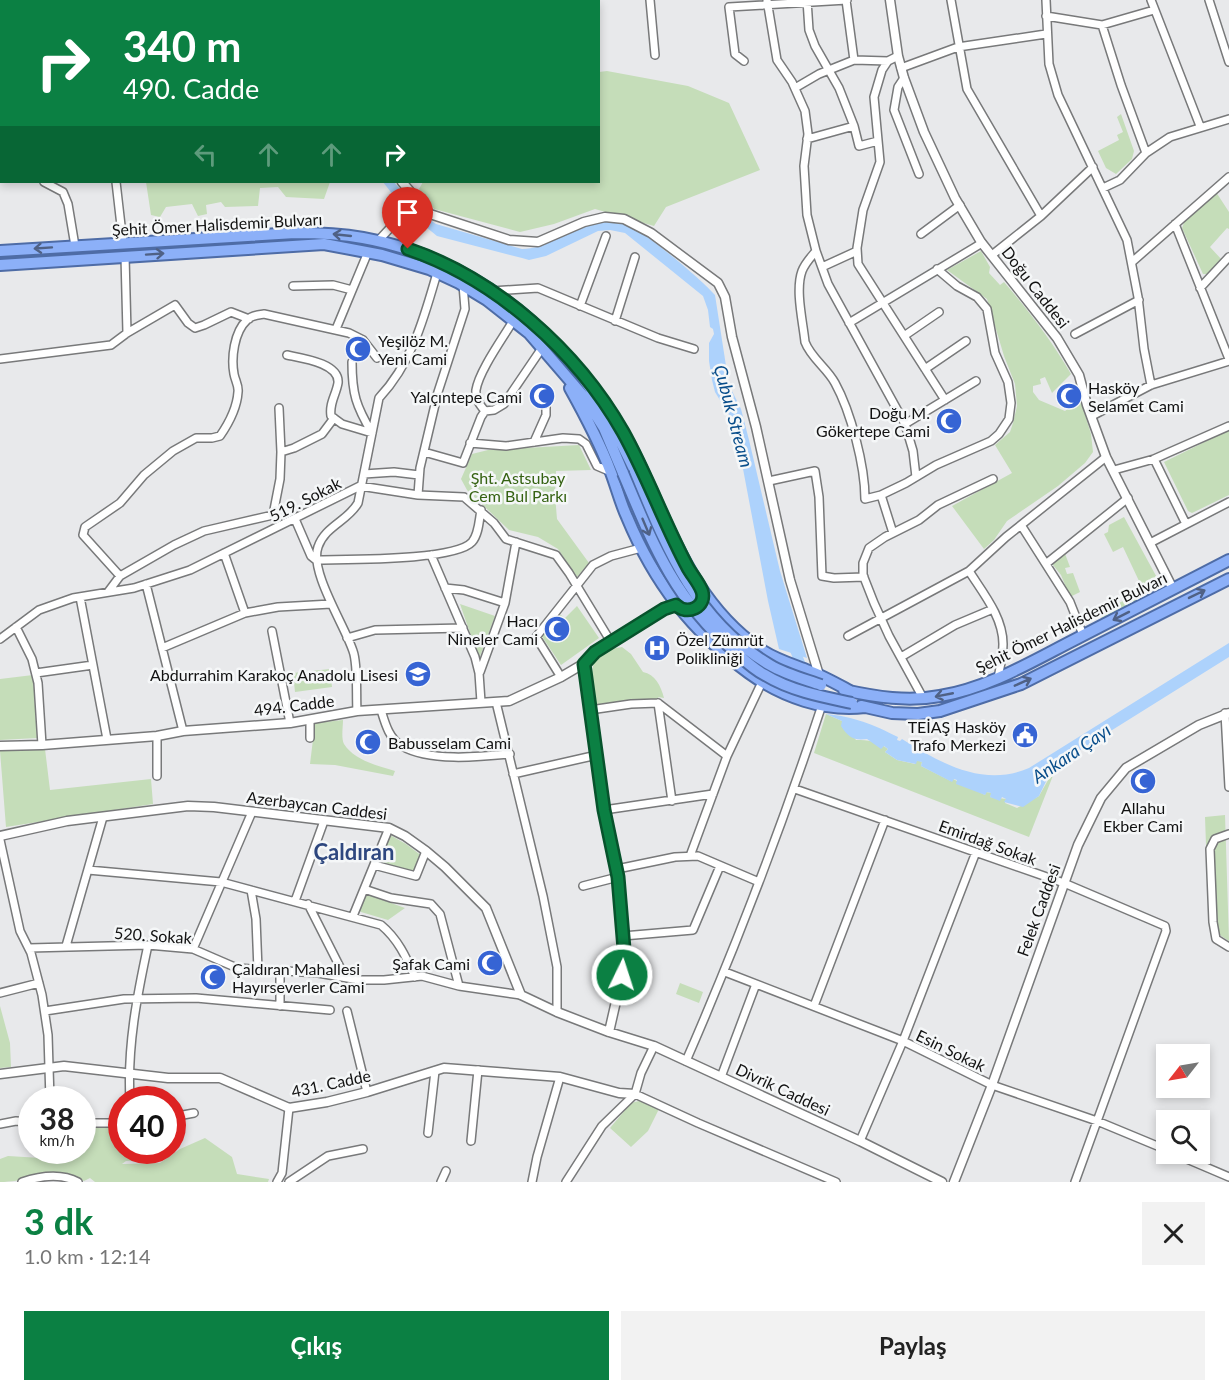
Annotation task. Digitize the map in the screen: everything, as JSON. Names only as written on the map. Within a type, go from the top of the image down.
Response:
[{"type":"highway","name":"Şehit Ömer Halisdemir Bulvarı","points":[[1,250],[295,233],[339,234],[378,241],[420,253],[474,279],[537,326],[602,398],[641,466],[682,556],[699,586],[718,610],[749,641],[765,653],[850,691],[899,699],[923,698],[952,693],[998,678],[1229,560]]},
{"type":"highway","name":"Şehit Ömer Halisdemir Bulvarı","points":[[0,265],[324,244],[382,255],[437,273],[487,300],[529,333],[585,398],[629,472]]},
{"type":"highway","name":"Şehit Ömer Halisdemir Bulvarı","points":[[556,364],[590,423],[641,548],[676,605],[718,649],[762,682],[801,699],[824,705],[865,707],[892,713],[918,714],[940,711],[1020,684],[1229,579]]},
{"type":"highway","name":"Şehit Ömer Halisdemir Bulvarı","points":[[574,365],[606,413],[658,554],[674,583],[695,612],[720,639],[764,675],[784,684],[852,706]]},
{"type":"highway","points":[[629,472],[678,568],[722,627],[753,654],[771,666],[817,677]]},
{"type":"highway","points":[[655,571],[662,577],[673,576],[680,570],[682,556]]},
{"type":"highway","points":[[687,581],[699,586],[702,601],[696,608],[687,610],[676,605],[673,594],[677,585],[687,581]]},
{"type":"highway","points":[[695,627],[693,621],[700,610],[711,606],[718,610]]},
{"type":"street","points":[[650,0],[656,55]]},
{"type":"street","points":[[744,62],[735,54],[728,4],[846,0],[854,60]]},
{"type":"street","name":"Doğu Caddesi","points":[[890,0],[898,56],[924,132],[960,205],[982,243],[1057,338],[1079,375],[1106,457],[1173,589]]},
{"type":"street","points":[[951,0],[967,89],[1041,216]]},
{"type":"street","points":[[1046,0],[1049,64],[1059,95],[1127,240],[1139,300],[1144,349],[1151,385]]},
{"type":"street","points":[[1151,0],[1200,126]]},
{"type":"street","points":[[1209,0],[1229,62]]},
{"type":"street","points":[[807,1],[809,30],[846,104],[859,146],[878,141]]},
{"type":"street","points":[[767,2],[777,60],[795,88],[805,111],[807,139],[804,166],[807,215],[816,251],[828,284],[905,424],[913,451],[916,477]]},
{"type":"street","points":[[1046,16],[1102,24],[1154,9]]},
{"type":"street","points":[[1102,24],[1120,85],[1146,153]]},
{"type":"street","points":[[902,68],[958,47],[1046,34]]},
{"type":"street","points":[[1221,42],[1229,39]]},
{"type":"street","points":[[795,88],[819,74],[854,60],[888,61],[898,56]]},
{"type":"street","points":[[888,61],[882,70],[874,97],[880,162],[863,210],[857,251],[858,264],[945,400]]},
{"type":"street","points":[[904,78],[898,87],[894,110],[919,174]]},
{"type":"street","points":[[1103,188],[1120,180],[1146,153],[1170,136],[1229,119]]},
{"type":"street","points":[[807,139],[854,126]]},
{"type":"street","points":[[992,255],[1041,216],[1093,167]]},
{"type":"street","points":[[1132,262],[1229,177]]},
{"type":"street","points":[[46,183],[63,192],[68,204],[75,246]]},
{"type":"street","points":[[116,183],[123,243]]},
{"type":"street","points":[[403,183],[414,202],[430,214],[509,240],[538,242],[584,222],[605,217],[624,219],[651,233],[718,284],[725,297],[732,352],[756,427],[790,580],[817,677]]},
{"type":"street","points":[[378,241],[414,202]]},
{"type":"street","points":[[921,234],[960,205]]},
{"type":"street","points":[[1092,416],[1151,385],[1229,360],[1175,224]]},
{"type":"street","points":[[580,306],[606,236]]},
{"type":"street","points":[[849,323],[982,243]]},
{"type":"street","points":[[816,251],[802,269],[800,282],[805,342],[808,351],[835,383],[846,410],[865,479],[865,499],[881,495],[936,465],[991,441],[1009,419],[1011,403],[1008,382],[995,353],[987,309],[977,297],[957,286],[937,269]]},
{"type":"street","points":[[822,267],[857,251]]},
{"type":"street","points":[[336,329],[368,252]]},
{"type":"street","points":[[125,256],[128,333]]},
{"type":"street","points":[[615,321],[635,257]]},
{"type":"street","points":[[1200,288],[1229,257]]},
{"type":"street","points":[[357,711],[354,653],[331,604],[316,560],[316,550],[323,536],[356,507],[360,498],[360,486],[379,398],[388,389],[408,359],[427,312],[437,273]]},
{"type":"street","points":[[293,286],[333,285],[352,290]]},
{"type":"street","points":[[418,495],[419,475],[438,392],[465,309],[463,285]]},
{"type":"street","points":[[492,291],[538,288],[658,338],[694,349]]},
{"type":"street","points":[[1076,334],[1139,300]]},
{"type":"street","points":[[0,359],[111,345],[175,305],[195,328],[231,312],[249,319]]},
{"type":"street","points":[[904,336],[939,312]]},
{"type":"street","points":[[120,576],[83,535],[85,527],[120,503],[144,475],[173,451],[196,438],[220,436],[236,404],[239,390],[232,357],[240,330],[249,319],[254,315],[264,314],[336,329],[363,340],[376,358]]},
{"type":"street","points":[[485,411],[478,403],[476,391],[480,376],[513,321]]},
{"type":"street","points":[[925,369],[966,341]]},
{"type":"street","points":[[485,411],[494,410],[504,404],[542,348]]},
{"type":"street","points":[[287,355],[328,367],[336,375],[338,382],[330,407],[331,416],[342,424],[372,433]]},
{"type":"street","points":[[352,362],[353,393],[359,410],[372,433]]},
{"type":"street","points":[[905,424],[976,381]]},
{"type":"street","points":[[534,442],[546,415],[546,406]]},
{"type":"street","points":[[108,592],[120,576],[174,544],[204,531],[273,515],[280,479],[279,408]]},
{"type":"street","points":[[424,452],[463,463],[485,411]]},
{"type":"street","points":[[281,452],[322,434],[334,418]]},
{"type":"street","points":[[1114,470],[1154,459],[1229,426]]},
{"type":"street","points":[[470,443],[506,446],[563,438],[579,439],[586,444],[597,466],[611,472]]},
{"type":"street","points":[[848,636],[969,571],[1021,525],[1106,457]]},
{"type":"street","points":[[1154,459],[1186,524]]},
{"type":"street","points":[[768,480],[814,471],[819,497],[822,576],[864,577]]},
{"type":"street","points":[[364,474],[394,472],[419,475]]},
{"type":"street","points":[[923,698],[881,618],[864,577],[863,563],[869,548],[919,520],[938,505],[993,479]]},
{"type":"street","name":"519. Sokak","points":[[0,639],[39,610],[80,597],[146,584],[190,570],[360,486],[418,495],[464,497],[481,510],[507,540],[556,555],[611,642]]},
{"type":"street","points":[[881,495],[893,533]]},
{"type":"street","points":[[1047,563],[1128,498]]},
{"type":"street","points":[[1150,543],[1229,502]]},
{"type":"street","points":[[295,519],[311,556],[316,560],[431,555],[459,550],[471,543],[477,534],[481,510]]},
{"type":"street","points":[[1021,525],[1070,602],[1083,635]]},
{"type":"street","points":[[479,673],[505,603],[516,542]]},
{"type":"street","points":[[561,677],[536,637],[593,565],[611,556],[641,548]]},
{"type":"street","points":[[224,553],[245,613]]},
{"type":"street","points":[[431,555],[475,657],[479,673],[481,702]]},
{"type":"street","points":[[969,571],[993,609],[1000,626],[1003,642],[998,678]]},
{"type":"street","points":[[146,584],[183,731]]},
{"type":"street","points":[[445,588],[464,590],[505,603]]},
{"type":"street","points":[[80,597],[107,739]]},
{"type":"street","points":[[162,648],[245,613],[278,607],[331,604]]},
{"type":"street","name":"494. Cadde","points":[[0,746],[157,736],[183,731],[291,723],[357,711],[509,701],[584,664],[595,652],[664,609],[676,605]]},
{"type":"street","points":[[901,657],[955,625],[993,609]]},
{"type":"street","points":[[16,627],[32,659],[36,673],[42,745]]},
{"type":"street","points":[[347,638],[375,630],[463,628]]},
{"type":"street","points":[[272,631],[291,723]]},
{"type":"street","points":[[36,673],[93,664]]},
{"type":"street","points":[[521,994],[557,1012],[609,1032],[622,975],[623,936],[617,873],[604,810],[584,664]]},
{"type":"street","points":[[690,856],[727,756],[762,682]]},
{"type":"street","points":[[496,702],[543,896],[557,967],[557,1012]]},
{"type":"street","points":[[590,710],[658,703],[727,756]]},
{"type":"street","points":[[658,703],[672,801]]},
{"type":"street","points":[[686,1061],[725,972],[795,789],[824,705]]},
{"type":"street","points":[[381,710],[387,730],[400,746],[423,753],[466,758],[510,754]]},
{"type":"street","points":[[1227,713],[1229,787]]},
{"type":"street","name":"Felek Caddesi","points":[[954,1182],[992,1084],[1077,844],[1101,798],[1126,768],[1199,725],[1227,713]]},
{"type":"street","points":[[309,738],[310,720]]},
{"type":"street","points":[[157,736],[157,776]]},
{"type":"street","points":[[513,774],[597,755]]},
{"type":"street","name":"Emirdağ Sokak","points":[[795,789],[1064,883],[1165,926],[1166,931],[1097,1121]]},
{"type":"street","points":[[604,810],[713,794]]},
{"type":"street","name":"Azerbaycan Caddesi","points":[[0,838],[67,821],[188,806],[214,807],[389,828],[426,851],[486,908],[521,994]]},
{"type":"street","points":[[193,948],[252,812]]},
{"type":"street","points":[[66,946],[103,817]]},
{"type":"street","points":[[814,1006],[885,820]]},
{"type":"street","points":[[295,901],[324,821]]},
{"type":"street","points":[[353,916],[389,828]]},
{"type":"street","points":[[1229,834],[1215,839],[1210,849],[1216,939],[1229,948]]},
{"type":"street","points":[[0,838],[18,922],[29,948],[45,1011],[50,1086]]},
{"type":"street","points":[[374,865],[416,876],[426,851]]},
{"type":"street","points":[[860,1141],[903,1041],[976,852]]},
{"type":"street","points":[[583,886],[617,873],[675,857],[690,856],[698,856],[759,882]]},
{"type":"street","points":[[623,936],[693,930],[720,866]]},
{"type":"street","points":[[88,870],[221,882],[381,925],[391,933],[405,954],[415,977]]},
{"type":"street","points":[[364,889],[391,898],[431,904],[440,915],[459,986]]},
{"type":"street","points":[[251,890],[256,919],[258,970]]},
{"type":"street","points":[[308,904],[345,977]]},
{"type":"street","points":[[129,1086],[136,999],[148,945]]},
{"type":"street","name":"520. Sokak","points":[[29,948],[148,945],[193,948],[237,968],[384,980],[422,976],[459,986],[521,994]]},
{"type":"street","points":[[280,971],[280,1006]]},
{"type":"street","name":"Esin Sokak","points":[[725,972],[903,1041],[992,1084],[1097,1121],[1156,1145]]},
{"type":"street","points":[[0,993],[39,983]]},
{"type":"street","points":[[721,1077],[756,984]]},
{"type":"street","points":[[45,1011],[124,999],[196,998],[330,1010]]},
{"type":"street","points":[[347,1011],[367,1092]]},
{"type":"street","name":"Divrik Caddesi","points":[[609,1032],[654,1046],[860,1141],[942,1182]]},
{"type":"street","points":[[566,1182],[602,1126],[635,1094],[641,1073],[654,1046]]},
{"type":"street","name":"431. Cadde","points":[[0,1074],[64,1066],[129,1075],[220,1078],[289,1108],[367,1092],[444,1068],[560,1077],[619,1093],[635,1094]]},
{"type":"street","points":[[471,1141],[478,1070]]},
{"type":"street","points":[[428,1133],[435,1071]]},
{"type":"street","points":[[532,1182],[560,1077]]},
{"type":"street","points":[[635,1094],[836,1182]]},
{"type":"street","points":[[277,1182],[282,1173],[289,1108]]},
{"type":"street","points":[[186,1114],[194,1113]]},
{"type":"street","points":[[0,1124],[18,1121]]},
{"type":"street","points":[[1075,1182],[1097,1121]]},
{"type":"street","points":[[289,1182],[328,1156],[363,1149]]},
{"type":"street","points":[[1198,1164],[1229,1177]]},
{"type":"street","points":[[441,1182],[446,1172]]},
{"type":"street","points":[[22,1182],[45,1176],[69,1178],[78,1182]]},
{"type":"green space","points":[[607,71],[688,86],[729,103],[760,170],[666,207],[654,226],[595,209],[554,224],[520,232],[434,209],[419,189],[422,183],[600,183],[600,72]]},
{"type":"green space","points":[[1121,114],[1134,151],[1132,159],[1116,174],[1106,168],[1098,151],[1119,140],[1117,135],[1123,132],[1117,117]]},
{"type":"green space","points":[[146,183],[330,183],[324,199],[286,197],[278,187],[260,188],[258,206],[225,207],[221,202],[206,205],[207,214],[198,216],[192,204],[166,207],[160,217],[151,215]]},
{"type":"green space","points":[[1216,192],[1229,212],[1229,229],[1227,228],[1210,247],[1222,260],[1209,274],[1203,274],[1182,228],[1185,220]]},
{"type":"green space","points":[[981,251],[990,267],[989,273],[1000,285],[1004,282],[1022,304],[1048,338],[1071,374],[1052,393],[1045,377],[1040,379],[1041,384],[1033,386],[1033,392],[1039,400],[1065,411],[1080,399],[1091,434],[1093,452],[1085,463],[1058,486],[1007,521],[994,540],[984,549],[952,506],[1012,473],[995,445],[1010,432],[1017,406],[1015,384],[987,299],[947,270]]},
{"type":"green space","points":[[1229,430],[1229,495],[1192,513],[1188,511],[1164,462]]},
{"type":"green space","name":"Şht. Astsubay Cem Bul Parkı","points":[[579,445],[591,470],[556,471],[555,495],[557,519],[589,563],[577,577],[558,549],[538,537],[509,530],[467,490],[461,479],[472,454],[488,450]]},
{"type":"green space","points":[[1124,517],[1161,585],[1150,587],[1139,581],[1123,547],[1113,552],[1104,534],[1108,532],[1109,525]]},
{"type":"green space","points":[[1064,551],[1070,567],[1065,568],[1067,574],[1073,573],[1080,592],[1070,597],[1061,575],[1053,565],[1054,560]]},
{"type":"green space","points":[[1138,594],[1151,596],[1099,622],[1106,609]]},
{"type":"green space","points":[[460,604],[495,616],[479,659]]},
{"type":"green space","points":[[577,606],[599,638],[561,665],[541,635],[558,613],[565,618]]},
{"type":"green space","points":[[622,647],[631,654],[643,672],[651,675],[657,681],[664,698],[658,697],[662,703],[596,706],[592,676],[596,660],[601,654]]},
{"type":"green space","points":[[330,669],[332,687],[295,692],[293,673]]},
{"type":"green space","points":[[33,675],[37,738],[0,740],[0,679]]},
{"type":"green space","points":[[826,714],[842,721],[856,740],[880,744],[888,749],[885,752],[897,760],[915,764],[917,760],[922,762],[921,766],[951,781],[953,779],[985,795],[986,792],[992,793],[990,797],[1006,799],[1005,803],[1017,808],[1039,796],[1054,773],[1029,837],[814,753]]},
{"type":"green space","points":[[343,720],[343,739],[348,750],[367,762],[395,771],[393,776],[335,765],[310,764],[315,723]]},
{"type":"green space","points":[[45,749],[50,790],[151,779],[153,804],[6,827],[0,751]]},
{"type":"green space","points":[[1225,815],[1229,941],[1209,928],[1205,817]]},
{"type":"green space","points":[[390,835],[422,856],[415,873],[379,864]]},
{"type":"green space","points":[[366,894],[405,908],[388,920],[361,912],[358,909]]},
{"type":"green space","points":[[680,983],[703,992],[699,1003],[676,994]]},
{"type":"green space","points":[[0,1006],[10,1043],[11,1067],[0,1068]]},
{"type":"green space","points":[[639,1101],[659,1109],[648,1131],[631,1147],[610,1128],[631,1103]]},
{"type":"green space","points":[[96,1126],[108,1126],[108,1164],[186,1164],[186,1146],[205,1138],[232,1157],[237,1174],[269,1179],[268,1182],[95,1182],[90,1178],[84,1181],[71,1176],[50,1173],[0,1182],[0,1159],[8,1156],[18,1157],[18,1164],[96,1164]]},
{"type":"water","name":"Çubuk Stream","points":[[384,183],[395,183],[420,213],[436,224],[522,249],[539,246],[592,224],[610,221],[624,223],[657,244],[715,295],[729,385],[741,409],[780,571],[807,658],[779,649],[740,453],[729,415],[715,392],[712,380],[709,343],[714,334],[710,327],[703,296],[625,233],[610,230],[598,231],[546,256],[529,260],[437,236],[404,209]]},
{"type":"water","points":[[1229,643],[1229,657],[1053,767],[1039,796],[1023,807],[1004,802],[1006,799],[1002,797],[1000,801],[990,797],[991,793],[987,792],[985,795],[956,784],[957,780],[954,779],[952,782],[921,766],[922,762],[917,761],[916,764],[897,760],[885,752],[888,749],[884,746],[881,749],[867,739],[852,737],[841,726],[842,721],[826,714],[855,719],[871,725],[898,737],[897,740],[902,739],[947,764],[963,770],[979,774],[1012,773],[1029,768]]},
{"type":"waterway","name":"Ankara Çayı","points":[[791,640],[804,673]]},
{"type":"place","name":"Yeşilöz M. Yeni Cami","points":[[358,349]]},
{"type":"place","name":"Yalçıntepe Cami","points":[[542,396]]},
{"type":"place","name":"Hasköy Selamet Cami","points":[[1069,396]]},
{"type":"place","name":"Doğu M. Gökertepe Cami","points":[[949,421]]},
{"type":"place","name":"Hacı Nineler Cami","points":[[557,629]]},
{"type":"place","name":"Özel Zümrüt Polikliniği","points":[[657,648]]},
{"type":"place","name":"Abdurrahim Karakoç Anadolu Lisesi","points":[[418,674]]},
{"type":"place","name":"TEİAŞ Hasköy Trafo Merkezi","points":[[1025,735]]},
{"type":"place","name":"Babusselam Cami","points":[[368,742]]},
{"type":"place","name":"Allahu Ekber Cami","points":[[1143,781]]},
{"type":"place","name":"Şafak Cami","points":[[490,963]]},
{"type":"place","name":"Çaldıran Mahallesi Hayırseverler Cami","points":[[213,977]]},
{"type":"district","name":"Çaldıran","points":[[354,851]]},
{"type":"route","points":[[408,249],[441,262],[474,279],[507,302],[537,326],[602,398],[641,466],[674,541],[701,589],[702,601],[696,608],[683,610],[676,605],[664,609],[595,652],[584,664],[604,810],[617,868],[624,949],[622,975]]}]
